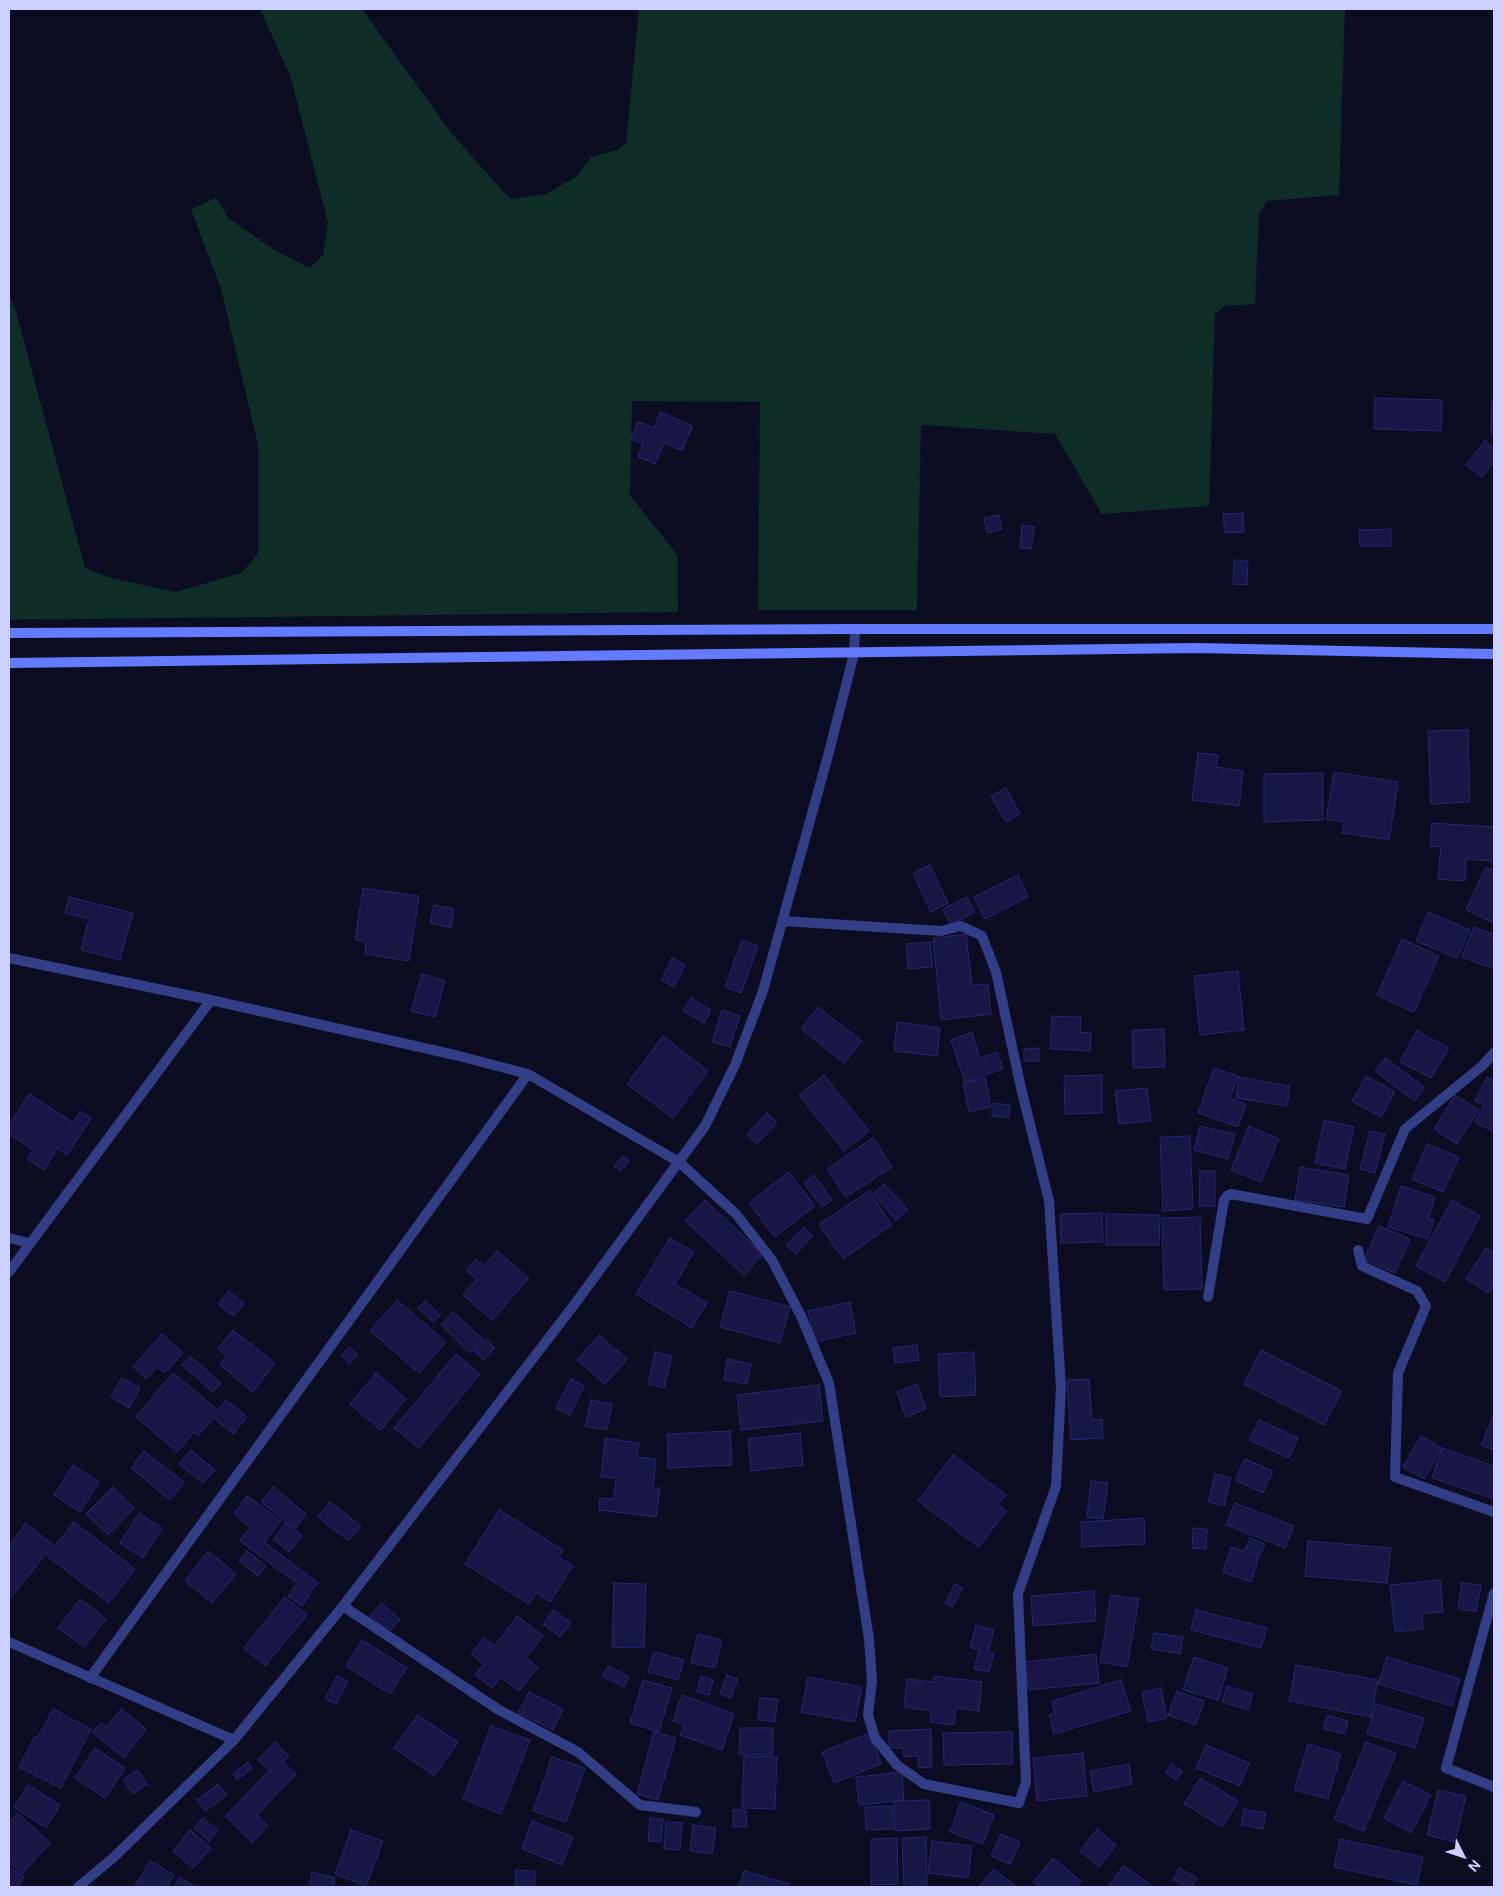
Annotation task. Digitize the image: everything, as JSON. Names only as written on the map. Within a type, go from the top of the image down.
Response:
[{"type":"main road","points":[[9,633],[1494,628]]},
{"type":"main road","points":[[9,663],[854,654],[1197,648],[1494,654]]},
{"type":"street","points":[[78,1887],[112,1858],[234,1740],[343,1606],[574,1305],[705,1126],[735,1065],[763,991],[854,654],[855,629]]},
{"type":"street","points":[[9,958],[211,1000],[455,1055],[528,1074],[680,1162],[736,1214],[772,1260],[801,1316],[828,1383],[869,1639],[872,1681],[868,1714],[875,1738],[897,1765],[924,1784],[1019,1803],[1026,1782],[1018,1594],[1056,1486],[1061,1387],[1049,1201],[1021,1088],[996,972],[982,936],[961,926],[941,931],[783,921]]},
{"type":"street","points":[[9,1272],[211,1000]]},
{"type":"street","points":[[1208,1297],[1224,1200],[1227,1196],[1231,1194],[1367,1219],[1405,1130],[1482,1066],[1494,1053]]},
{"type":"street","points":[[90,1678],[528,1074]]},
{"type":"street","points":[[9,1238],[30,1243]]},
{"type":"street","points":[[1358,1250],[1362,1266],[1417,1291],[1426,1306],[1398,1372],[1395,1477],[1494,1512]]},
{"type":"street","points":[[1494,1593],[1446,1768],[1494,1787]]},
{"type":"street","points":[[343,1606],[499,1710],[578,1752],[640,1805],[696,1812]]},
{"type":"street","points":[[9,1642],[234,1740]]},
{"type":"green space","points":[[260,9],[362,9],[452,134],[510,199],[547,194],[577,176],[591,157],[617,150],[626,143],[639,9],[1345,9],[1339,195],[1267,201],[1259,214],[1255,304],[1225,306],[1215,314],[1209,506],[1102,514],[1055,434],[921,425],[917,610],[758,610],[760,402],[632,401],[630,495],[678,556],[678,612],[9,620],[9,295],[15,308],[85,568],[111,578],[176,592],[241,573],[258,554],[258,444],[221,289],[191,209],[216,198],[229,219],[278,252],[310,268],[323,255],[328,223],[291,78]]},
{"type":"building","points":[[1375,398],[1442,400],[1441,431],[1374,429]]},
{"type":"building","points":[[1492,400],[1494,400],[1494,434],[1491,434]]},
{"type":"building","points":[[660,412],[693,426],[682,450],[664,443],[655,464],[638,457],[643,444],[631,439],[638,422],[654,428]]},
{"type":"building","points":[[1485,441],[1494,448],[1494,462],[1482,477],[1466,465]]},
{"type":"building","points":[[1243,513],[1244,532],[1225,533],[1223,514]]},
{"type":"building","points":[[999,515],[1002,529],[987,533],[984,518]]},
{"type":"building","points":[[1022,525],[1034,527],[1031,549],[1020,548]]},
{"type":"building","points":[[1391,529],[1391,546],[1360,546],[1359,530]]},
{"type":"building","points":[[1234,560],[1248,561],[1247,585],[1233,584]]},
{"type":"building","points":[[1468,730],[1470,802],[1431,804],[1428,731]]},
{"type":"building","points":[[1198,753],[1218,755],[1216,767],[1243,771],[1239,806],[1192,800]]},
{"type":"building","points":[[1334,772],[1398,782],[1389,840],[1342,833],[1344,822],[1326,819]]},
{"type":"building","points":[[1323,773],[1323,820],[1264,822],[1264,774]]},
{"type":"building","points":[[1006,788],[1020,814],[1006,822],[991,796]]},
{"type":"building","points":[[1432,823],[1494,827],[1494,861],[1466,859],[1465,881],[1438,879],[1441,847],[1430,846]]},
{"type":"building","points":[[930,865],[948,903],[931,912],[913,873]]},
{"type":"building","points":[[1486,867],[1494,870],[1494,923],[1466,910]]},
{"type":"building","points":[[1018,875],[1028,897],[985,919],[974,897]]},
{"type":"building","points":[[363,888],[419,896],[409,961],[365,954],[366,941],[355,940]]},
{"type":"building","points":[[69,897],[133,913],[120,960],[81,950],[89,919],[65,913]]},
{"type":"building","points":[[967,897],[975,912],[950,925],[943,909]]},
{"type":"building","points":[[434,905],[454,909],[451,928],[430,923]]},
{"type":"building","points":[[1428,912],[1470,930],[1457,958],[1416,941]]},
{"type":"building","points":[[1474,927],[1494,934],[1494,969],[1462,957]]},
{"type":"building","points":[[966,934],[972,985],[988,984],[991,1014],[941,1020],[933,938]]},
{"type":"building","points":[[1402,939],[1439,956],[1414,1012],[1377,995]]},
{"type":"building","points":[[742,940],[758,946],[741,993],[725,987]]},
{"type":"building","points":[[930,942],[933,967],[908,969],[906,944]]},
{"type":"building","points":[[672,958],[685,965],[674,987],[661,980]]},
{"type":"building","points":[[1238,971],[1244,1030],[1200,1035],[1194,976]]},
{"type":"building","points":[[422,974],[445,981],[435,1017],[411,1011]]},
{"type":"building","points":[[691,998],[711,1010],[704,1023],[683,1011]]},
{"type":"building","points":[[818,1007],[862,1041],[844,1063],[801,1029]]},
{"type":"building","points":[[722,1010],[740,1016],[730,1047],[712,1042]]},
{"type":"building","points":[[1052,1016],[1081,1017],[1080,1032],[1091,1033],[1090,1051],[1050,1049]]},
{"type":"building","points":[[897,1022],[940,1028],[937,1056],[894,1051]]},
{"type":"building","points":[[1164,1029],[1165,1067],[1133,1068],[1132,1030]]},
{"type":"building","points":[[1417,1031],[1449,1048],[1431,1078],[1400,1062]]},
{"type":"building","points":[[972,1032],[980,1058],[997,1052],[1003,1069],[965,1082],[951,1040]]},
{"type":"building","points":[[663,1036],[708,1071],[673,1118],[627,1084]]},
{"type":"building","points":[[1039,1048],[1039,1061],[1024,1061],[1024,1049]]},
{"type":"building","points":[[1386,1058],[1425,1088],[1414,1101],[1375,1071]]},
{"type":"building","points":[[1214,1068],[1238,1076],[1230,1098],[1246,1104],[1238,1127],[1198,1113]]},
{"type":"building","points":[[824,1075],[869,1131],[844,1151],[799,1095]]},
{"type":"building","points":[[1102,1075],[1102,1113],[1065,1114],[1064,1076]]},
{"type":"building","points":[[1366,1076],[1395,1092],[1381,1117],[1352,1101]]},
{"type":"building","points":[[1239,1077],[1290,1086],[1287,1106],[1236,1098]]},
{"type":"building","points":[[1487,1077],[1494,1081],[1494,1132],[1475,1122],[1484,1105],[1475,1101]]},
{"type":"building","points":[[985,1078],[991,1107],[969,1112],[963,1083]]},
{"type":"building","points":[[1147,1088],[1151,1121],[1119,1124],[1115,1091]]},
{"type":"building","points":[[29,1094],[73,1122],[80,1111],[91,1118],[67,1155],[57,1148],[44,1170],[27,1159],[33,1150],[9,1134],[9,1125]]},
{"type":"building","points":[[1455,1095],[1479,1110],[1457,1144],[1434,1129]]},
{"type":"building","points":[[994,1103],[1010,1105],[1009,1118],[992,1116]]},
{"type":"building","points":[[767,1113],[777,1123],[757,1144],[747,1134]]},
{"type":"building","points":[[1324,1120],[1354,1127],[1345,1169],[1315,1163]]},
{"type":"building","points":[[1200,1126],[1235,1134],[1228,1159],[1194,1150]]},
{"type":"building","points":[[1249,1126],[1279,1139],[1261,1182],[1231,1170]]},
{"type":"building","points":[[1370,1131],[1385,1134],[1375,1173],[1360,1169]]},
{"type":"building","points":[[1190,1136],[1193,1209],[1163,1211],[1160,1137]]},
{"type":"building","points":[[873,1138],[892,1167],[846,1197],[827,1169]]},
{"type":"building","points":[[1427,1144],[1459,1157],[1443,1192],[1412,1179]]},
{"type":"building","points":[[623,1156],[629,1161],[621,1171],[614,1166]]},
{"type":"building","points":[[1300,1167],[1349,1175],[1344,1207],[1295,1200]]},
{"type":"building","points":[[1200,1171],[1215,1171],[1215,1206],[1199,1206]]},
{"type":"building","points":[[789,1172],[815,1206],[775,1237],[749,1203]]},
{"type":"building","points":[[814,1175],[832,1200],[822,1207],[804,1183]]},
{"type":"building","points":[[884,1184],[908,1210],[896,1220],[873,1194]]},
{"type":"building","points":[[1401,1186],[1435,1197],[1428,1219],[1434,1220],[1428,1239],[1388,1227]]},
{"type":"building","points":[[869,1191],[892,1225],[843,1259],[819,1224]]},
{"type":"building","points":[[705,1200],[763,1254],[744,1275],[685,1221]]},
{"type":"building","points":[[1452,1200],[1480,1216],[1445,1282],[1416,1266]]},
{"type":"building","points":[[1102,1213],[1103,1242],[1061,1243],[1060,1214]]},
{"type":"building","points":[[1106,1214],[1160,1215],[1159,1245],[1106,1245]]},
{"type":"building","points":[[1200,1217],[1202,1289],[1164,1290],[1162,1218]]},
{"type":"building","points":[[1379,1226],[1410,1239],[1395,1273],[1364,1260]]},
{"type":"building","points":[[804,1227],[813,1236],[796,1254],[786,1245]]},
{"type":"building","points":[[670,1238],[694,1252],[675,1284],[707,1303],[692,1328],[636,1294]]},
{"type":"building","points":[[1486,1248],[1494,1253],[1494,1285],[1489,1293],[1466,1279]]},
{"type":"building","points":[[497,1251],[529,1278],[492,1320],[463,1295],[477,1279],[466,1270],[476,1259],[484,1266]]},
{"type":"building","points":[[229,1291],[244,1304],[234,1316],[218,1304]]},
{"type":"building","points":[[730,1291],[790,1307],[780,1343],[720,1327]]},
{"type":"building","points":[[397,1300],[446,1342],[419,1373],[370,1331]]},
{"type":"building","points":[[425,1301],[440,1315],[433,1322],[418,1308]]},
{"type":"building","points":[[850,1302],[856,1333],[815,1342],[808,1311]]},
{"type":"building","points":[[453,1312],[483,1339],[470,1353],[441,1325]]},
{"type":"building","points":[[233,1330],[275,1363],[253,1392],[220,1365],[227,1356],[218,1349]]},
{"type":"building","points":[[162,1334],[183,1353],[165,1373],[157,1367],[146,1379],[133,1367]]},
{"type":"building","points":[[599,1335],[627,1359],[605,1384],[577,1360]]},
{"type":"building","points":[[486,1339],[495,1348],[483,1360],[474,1351]]},
{"type":"building","points":[[917,1345],[919,1360],[895,1363],[893,1348]]},
{"type":"building","points":[[349,1347],[358,1355],[349,1364],[341,1355]]},
{"type":"building","points":[[1261,1350],[1342,1391],[1324,1425],[1244,1384]]},
{"type":"building","points":[[655,1352],[672,1356],[664,1388],[648,1384]]},
{"type":"building","points":[[974,1352],[976,1395],[940,1397],[938,1354]]},
{"type":"building","points":[[456,1354],[480,1374],[419,1448],[394,1428]]},
{"type":"building","points":[[190,1356],[221,1383],[213,1392],[182,1365]]},
{"type":"building","points":[[727,1359],[751,1364],[747,1384],[724,1380]]},
{"type":"building","points":[[173,1373],[218,1410],[226,1400],[247,1417],[233,1434],[214,1418],[198,1436],[194,1432],[177,1452],[136,1417]]},
{"type":"building","points":[[376,1373],[406,1399],[381,1430],[350,1404]]},
{"type":"building","points":[[122,1378],[140,1388],[129,1408],[111,1397]]},
{"type":"building","points":[[571,1379],[584,1386],[570,1415],[556,1408]]},
{"type":"building","points":[[1089,1379],[1092,1420],[1102,1419],[1103,1438],[1071,1440],[1067,1380]]},
{"type":"building","points":[[917,1384],[926,1409],[906,1417],[897,1392]]},
{"type":"building","points":[[819,1385],[823,1421],[741,1430],[737,1395]]},
{"type":"building","points":[[591,1400],[612,1404],[607,1430],[585,1426]]},
{"type":"building","points":[[1494,1414],[1494,1450],[1481,1445]]},
{"type":"building","points":[[1259,1420],[1298,1438],[1289,1458],[1249,1440]]},
{"type":"building","points":[[730,1431],[732,1465],[668,1468],[667,1434]]},
{"type":"building","points":[[800,1433],[803,1465],[751,1471],[748,1439]]},
{"type":"building","points":[[1421,1436],[1442,1448],[1424,1479],[1403,1467]]},
{"type":"building","points":[[605,1438],[639,1443],[637,1457],[656,1459],[653,1488],[660,1488],[656,1517],[599,1510],[600,1498],[614,1499],[616,1478],[601,1477]]},
{"type":"building","points":[[1442,1448],[1494,1466],[1494,1499],[1432,1478]]},
{"type":"building","points":[[191,1450],[215,1470],[203,1483],[179,1464]]},
{"type":"building","points":[[144,1451],[184,1482],[170,1500],[131,1468]]},
{"type":"building","points":[[953,1455],[1006,1495],[998,1505],[1006,1511],[979,1547],[918,1501]]},
{"type":"building","points":[[1245,1459],[1273,1471],[1263,1493],[1235,1480]]},
{"type":"building","points":[[73,1465],[99,1482],[80,1512],[54,1495]]},
{"type":"building","points":[[1215,1474],[1231,1478],[1224,1506],[1208,1502]]},
{"type":"building","points":[[1091,1481],[1108,1483],[1103,1519],[1087,1517]]},
{"type":"building","points":[[113,1487],[134,1508],[108,1535],[86,1514]]},
{"type":"building","points":[[273,1487],[306,1514],[295,1529],[261,1502]]},
{"type":"building","points":[[247,1496],[281,1521],[264,1542],[318,1583],[310,1593],[240,1541],[250,1527],[234,1514]]},
{"type":"building","points":[[330,1502],[361,1526],[349,1541],[318,1517]]},
{"type":"building","points":[[1235,1503],[1294,1526],[1285,1548],[1226,1525]]},
{"type":"building","points":[[499,1510],[563,1550],[559,1557],[573,1566],[550,1602],[536,1593],[529,1604],[465,1564]]},
{"type":"building","points":[[139,1513],[162,1528],[143,1558],[120,1543]]},
{"type":"building","points":[[1144,1518],[1145,1544],[1082,1547],[1081,1522]]},
{"type":"building","points":[[74,1522],[135,1569],[109,1603],[47,1556]]},
{"type":"building","points":[[26,1523],[53,1545],[9,1600],[9,1546]]},
{"type":"building","points":[[286,1523],[302,1536],[289,1552],[273,1539]]},
{"type":"building","points":[[1193,1528],[1207,1529],[1206,1549],[1192,1548]]},
{"type":"building","points":[[1250,1538],[1265,1544],[1260,1555],[1245,1549]]},
{"type":"building","points":[[1308,1541],[1391,1548],[1387,1583],[1305,1576]]},
{"type":"building","points":[[1231,1547],[1259,1556],[1251,1582],[1223,1572]]},
{"type":"building","points":[[208,1551],[236,1574],[212,1603],[185,1581]]},
{"type":"building","points":[[247,1551],[266,1566],[258,1576],[239,1561]]},
{"type":"building","points":[[1440,1580],[1443,1612],[1422,1614],[1423,1629],[1395,1632],[1390,1585]]},
{"type":"building","points":[[614,1583],[646,1584],[644,1648],[612,1647]]},
{"type":"building","points":[[1462,1583],[1481,1585],[1476,1612],[1458,1609]]},
{"type":"building","points":[[955,1584],[963,1588],[952,1607],[945,1603]]},
{"type":"building","points":[[296,1585],[309,1595],[302,1606],[288,1596]]},
{"type":"building","points":[[1094,1591],[1096,1621],[1033,1626],[1031,1596]]},
{"type":"building","points":[[1111,1595],[1139,1599],[1127,1667],[1100,1662]]},
{"type":"building","points":[[285,1597],[307,1615],[265,1666],[244,1648]]},
{"type":"building","points":[[80,1599],[106,1619],[84,1647],[58,1628]]},
{"type":"building","points":[[381,1603],[400,1619],[387,1634],[368,1619]]},
{"type":"building","points":[[554,1610],[571,1623],[560,1637],[543,1624]]},
{"type":"building","points":[[1196,1610],[1267,1628],[1261,1648],[1191,1630]]},
{"type":"building","points":[[517,1616],[543,1636],[526,1658],[538,1667],[519,1691],[500,1677],[492,1688],[475,1675],[484,1664],[471,1654],[484,1638],[495,1646]]},
{"type":"building","points":[[976,1625],[994,1630],[988,1652],[994,1654],[989,1672],[974,1669],[979,1650],[970,1647]]},
{"type":"building","points":[[1154,1633],[1183,1637],[1180,1654],[1151,1649]]},
{"type":"building","points":[[698,1634],[722,1640],[715,1668],[691,1663]]},
{"type":"building","points":[[362,1640],[407,1668],[390,1694],[346,1666]]},
{"type":"building","points":[[654,1652],[684,1660],[678,1680],[648,1672]]},
{"type":"building","points":[[1096,1654],[1099,1683],[1028,1690],[1025,1662]]},
{"type":"building","points":[[1194,1657],[1228,1668],[1218,1700],[1183,1690]]},
{"type":"building","points":[[1387,1657],[1460,1679],[1452,1706],[1378,1684]]},
{"type":"building","points":[[1296,1665],[1378,1680],[1371,1717],[1289,1701]]},
{"type":"building","points":[[608,1666],[629,1677],[624,1687],[602,1676]]},
{"type":"building","points":[[727,1675],[738,1679],[731,1698],[720,1694]]},
{"type":"building","points":[[337,1676],[348,1681],[336,1704],[325,1699]]},
{"type":"building","points":[[701,1676],[713,1680],[709,1695],[697,1692]]},
{"type":"building","points":[[934,1676],[982,1682],[979,1711],[956,1708],[954,1725],[930,1722],[931,1711],[904,1707],[907,1679],[933,1682]]},
{"type":"building","points":[[808,1677],[862,1687],[855,1722],[801,1712]]},
{"type":"building","points":[[643,1680],[672,1688],[659,1732],[630,1723]]},
{"type":"building","points":[[1121,1680],[1131,1711],[1054,1734],[1049,1715],[1055,1713],[1052,1701]]},
{"type":"building","points":[[1227,1686],[1253,1694],[1248,1710],[1222,1702]]},
{"type":"building","points":[[1161,1688],[1167,1718],[1148,1722],[1142,1692]]},
{"type":"building","points":[[1177,1691],[1204,1701],[1196,1725],[1168,1715]]},
{"type":"building","points":[[529,1692],[563,1709],[553,1730],[518,1713]]},
{"type":"building","points":[[682,1695],[734,1714],[722,1750],[680,1735],[684,1725],[673,1721]]},
{"type":"building","points":[[760,1698],[778,1699],[775,1722],[758,1720]]},
{"type":"building","points":[[1376,1704],[1424,1718],[1415,1748],[1367,1734]]},
{"type":"building","points":[[53,1709],[91,1729],[61,1788],[19,1767],[35,1736],[38,1737]]},
{"type":"building","points":[[121,1709],[146,1729],[124,1758],[92,1732],[101,1723],[107,1727]]},
{"type":"building","points":[[418,1715],[458,1742],[434,1776],[394,1748]]},
{"type":"building","points":[[1327,1715],[1348,1721],[1345,1734],[1323,1729]]},
{"type":"building","points":[[491,1726],[530,1740],[501,1814],[463,1799]]},
{"type":"building","points":[[740,1728],[773,1728],[773,1755],[739,1754]]},
{"type":"building","points":[[931,1729],[932,1767],[919,1768],[918,1756],[904,1757],[903,1748],[889,1748],[889,1731]]},
{"type":"building","points":[[654,1732],[676,1738],[658,1800],[637,1794]]},
{"type":"building","points":[[1012,1732],[1013,1764],[944,1765],[943,1733]]},
{"type":"building","points":[[870,1733],[881,1764],[834,1783],[822,1752]]},
{"type":"building","points":[[275,1742],[289,1756],[283,1762],[296,1774],[257,1815],[268,1826],[252,1843],[225,1816],[270,1770],[258,1760]]},
{"type":"building","points":[[1366,1742],[1396,1753],[1364,1831],[1334,1819]]},
{"type":"building","points":[[1308,1744],[1341,1754],[1328,1799],[1294,1790]]},
{"type":"building","points":[[1206,1745],[1249,1763],[1240,1786],[1196,1768]]},
{"type":"building","points":[[95,1748],[125,1768],[105,1798],[75,1778]]},
{"type":"building","points":[[1083,1753],[1087,1796],[1037,1801],[1033,1758]]},
{"type":"building","points":[[744,1756],[777,1757],[775,1809],[742,1808]]},
{"type":"building","points":[[552,1757],[585,1768],[566,1822],[533,1811]]},
{"type":"building","points":[[248,1762],[252,1768],[237,1780],[233,1774]]},
{"type":"building","points":[[1129,1764],[1132,1784],[1094,1792],[1090,1771]]},
{"type":"building","points":[[1172,1764],[1182,1771],[1176,1780],[1165,1773]]},
{"type":"building","points":[[138,1770],[147,1784],[133,1794],[123,1780]]},
{"type":"building","points":[[902,1772],[904,1800],[859,1805],[856,1777]]},
{"type":"building","points":[[1200,1778],[1238,1801],[1222,1827],[1184,1804]]},
{"type":"building","points":[[1403,1781],[1431,1795],[1411,1833],[1384,1818]]},
{"type":"building","points":[[218,1784],[227,1795],[205,1811],[197,1800]]},
{"type":"building","points":[[28,1785],[60,1805],[46,1828],[14,1807]]},
{"type":"building","points":[[1438,1790],[1466,1796],[1455,1842],[1427,1835]]},
{"type":"building","points":[[929,1800],[930,1829],[895,1831],[894,1801]]},
{"type":"building","points":[[961,1802],[994,1815],[983,1844],[950,1832]]},
{"type":"building","points":[[892,1806],[893,1829],[866,1830],[865,1807]]},
{"type":"building","points":[[1244,1809],[1266,1813],[1263,1829],[1241,1825]]},
{"type":"building","points":[[733,1810],[746,1810],[747,1827],[733,1827]]},
{"type":"building","points":[[18,1813],[50,1843],[22,1874],[9,1862],[9,1822]]},
{"type":"building","points":[[203,1818],[218,1831],[209,1841],[194,1828]]},
{"type":"building","points":[[650,1818],[663,1819],[661,1842],[648,1841]]},
{"type":"building","points":[[532,1821],[573,1837],[562,1865],[522,1849]]},
{"type":"building","points":[[666,1822],[682,1823],[680,1850],[664,1849]]},
{"type":"building","points":[[693,1825],[716,1828],[712,1854],[690,1851]]},
{"type":"building","points":[[1097,1829],[1116,1845],[1099,1867],[1080,1851]]},
{"type":"building","points":[[190,1830],[211,1848],[193,1868],[173,1851]]},
{"type":"building","points":[[351,1830],[383,1841],[366,1886],[335,1874]]},
{"type":"building","points":[[1001,1834],[1020,1842],[1010,1864],[991,1856]]},
{"type":"building","points":[[926,1837],[927,1887],[904,1887],[902,1838]]},
{"type":"building","points":[[897,1838],[898,1884],[871,1885],[871,1839]]},
{"type":"building","points":[[1340,1839],[1423,1857],[1417,1885],[1334,1867]]},
{"type":"building","points":[[932,1841],[972,1846],[968,1878],[928,1873]]},
{"type":"building","points":[[1053,1858],[1081,1881],[1076,1887],[1040,1887],[1033,1882]]},
{"type":"building","points":[[150,1861],[174,1875],[167,1887],[134,1887]]},
{"type":"building","points":[[1123,1866],[1153,1886],[1108,1887]]},
{"type":"building","points":[[9,1867],[24,1877],[17,1887],[9,1886]]},
{"type":"building","points":[[1179,1868],[1197,1878],[1192,1887],[1187,1887],[1173,1880]]},
{"type":"building","points":[[994,1869],[1017,1887],[979,1887]]},
{"type":"building","points":[[516,1870],[535,1871],[535,1887],[515,1887]]},
{"type":"building","points":[[744,1871],[790,1884],[789,1887],[739,1887]]},
{"type":"building","points":[[312,1872],[335,1878],[333,1887],[309,1887]]},
{"type":"building","points":[[180,1878],[196,1887],[174,1887]]}]
